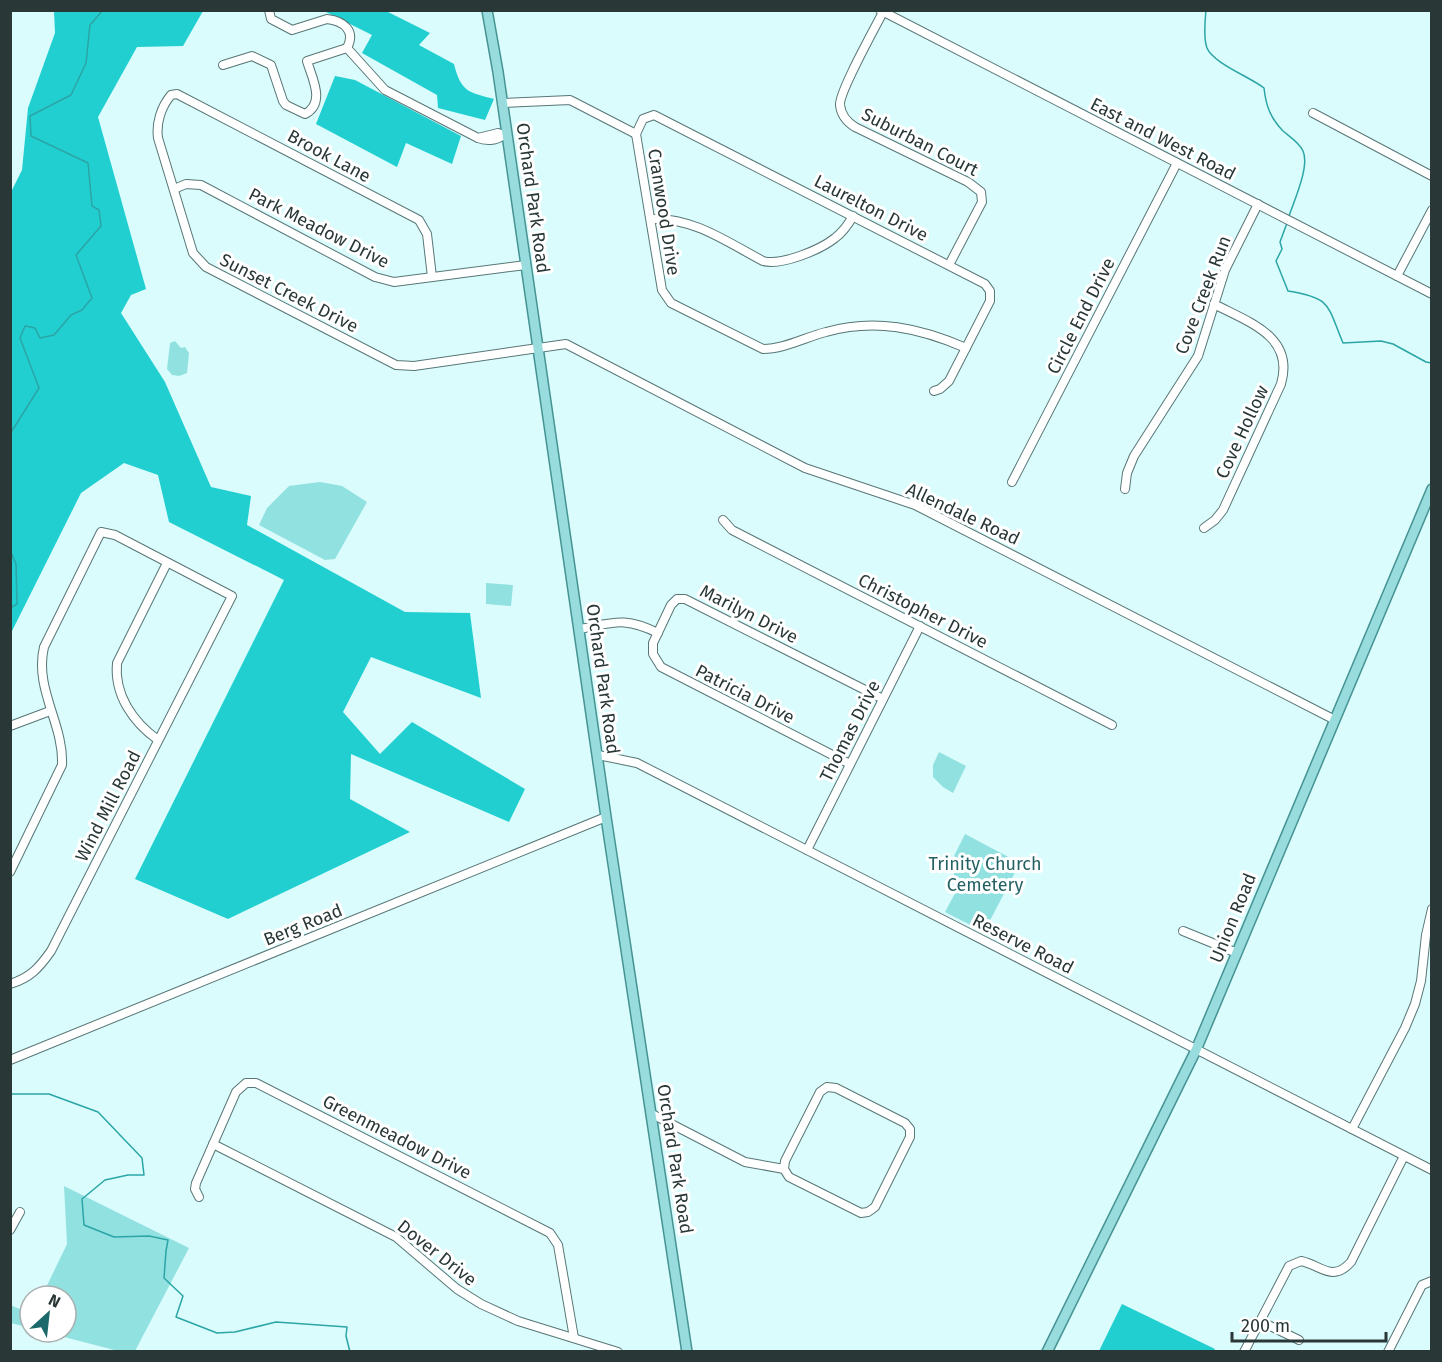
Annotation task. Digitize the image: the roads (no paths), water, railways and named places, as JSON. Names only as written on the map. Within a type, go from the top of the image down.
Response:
[{"type":"main road","name":"Orchard Park Road","points":[[487,10],[687,1352]]},
{"type":"main road","name":"Union Road","points":[[1047,1352],[1196,1050],[1431,489]]},
{"type":"street","points":[[269,10],[272,19],[292,30],[327,19],[332,20],[350,30],[351,38],[347,48]]},
{"type":"street","name":"East and West Road","points":[[882,11],[1431,294]]},
{"type":"street","name":"Suburban Court","points":[[882,11],[842,93],[840,108],[846,120],[855,127],[968,182],[981,192],[982,202],[949,265]]},
{"type":"street","points":[[223,65],[252,56],[271,65],[283,101],[286,105],[305,114],[312,110],[317,100],[307,61],[347,48]]},
{"type":"street","points":[[347,48],[385,90],[478,138],[498,134],[504,136]]},
{"type":"street","name":"Brook Lane","points":[[171,95],[177,94],[419,220],[427,234],[432,277]]},
{"type":"street","name":"Sunset Creek Drive","points":[[171,95],[166,100],[156,127],[158,138],[193,253],[206,267],[396,365],[414,366],[538,348]]},
{"type":"street","points":[[502,103],[570,100],[636,134]]},
{"type":"street","points":[[1313,113],[1431,176]]},
{"type":"street","name":"Laurelton Drive","points":[[636,134],[643,119],[654,115],[985,284],[991,295],[966,348],[949,381],[934,391]]},
{"type":"street","name":"Cranwood Drive","points":[[636,134],[662,290],[667,300],[760,348],[775,348],[829,331],[875,325],[925,332],[966,348]]},
{"type":"street","name":"Circle End Drive","points":[[1012,482],[1177,163]]},
{"type":"street","name":"Park Meadow Drive","points":[[174,189],[186,184],[201,185],[375,277],[394,282],[525,265]]},
{"type":"street","name":"Cove Creek Run","points":[[1125,489],[1127,473],[1134,456],[1198,356],[1230,258],[1258,204]]},
{"type":"street","points":[[1397,276],[1431,210]]},
{"type":"street","points":[[651,219],[675,220],[693,225],[763,261],[774,263],[828,243],[843,231],[853,216]]},
{"type":"street","name":"Cove Hollow","points":[[1204,528],[1223,510],[1281,384],[1283,371],[1279,348],[1269,335],[1214,304]]},
{"type":"street","name":"Allendale Road","points":[[538,348],[566,345],[805,468],[915,505],[1335,720]]},
{"type":"street","name":"Christopher Drive","points":[[723,520],[732,530],[1112,725]]},
{"type":"street","points":[[10,872],[62,765],[63,750],[44,689],[40,662],[44,647],[101,532],[115,535],[167,563],[117,663],[116,676],[130,713],[139,725],[158,740]]},
{"type":"street","name":"Wind Mill Road","points":[[10,984],[31,975],[51,951],[232,596],[167,563]]},
{"type":"street","name":"Marilyn Drive","points":[[658,633],[673,602],[685,599],[883,699]]},
{"type":"street","points":[[579,629],[624,621],[639,624],[658,633]]},
{"type":"street","name":"Thomas Drive","points":[[807,850],[920,626]]},
{"type":"street","name":"Patricia Drive","points":[[658,633],[653,643],[652,654],[661,667],[850,764]]},
{"type":"street","points":[[10,726],[50,711]]},
{"type":"street","name":"Reserve Road","points":[[598,755],[638,763],[1431,1170]]},
{"type":"street","name":"Berg Road","points":[[10,1060],[606,817]]},
{"type":"street","points":[[1353,1130],[1415,1004],[1421,981],[1431,909]]},
{"type":"street","points":[[1183,931],[1237,952]]},
{"type":"street","name":"Greenmeadow Drive","points":[[199,1197],[195,1189],[196,1184],[238,1088],[246,1083],[256,1083],[546,1230],[558,1245],[574,1338]]},
{"type":"street","points":[[651,1114],[745,1162],[784,1169],[789,1177],[861,1213],[874,1208],[910,1137],[910,1129],[905,1123],[836,1088],[827,1087],[820,1092],[785,1161],[784,1169]]},
{"type":"street","name":"Dover Drive","points":[[213,1144],[396,1237],[457,1289],[481,1304],[518,1321],[618,1352]]},
{"type":"street","points":[[1245,1352],[1286,1270],[1293,1263],[1306,1262],[1332,1272],[1347,1266],[1404,1156]]},
{"type":"street","points":[[10,1230],[20,1212]]},
{"type":"street","points":[[1388,1352],[1422,1285],[1431,1281]]},
{"type":"street","points":[[1260,1321],[1299,1340]]},
{"type":"waterway","points":[[10,434],[39,388],[20,338],[25,326],[35,328],[40,338],[54,335],[71,315],[82,310],[92,298],[76,255],[101,226],[99,210],[92,206],[88,163],[31,136],[30,116],[71,95],[86,63],[90,25],[103,10]]},
{"type":"waterway","points":[[1206,10],[1205,39],[1211,54],[1264,88],[1267,106],[1275,121],[1303,151],[1305,157],[1303,174],[1289,216]]},
{"type":"waterway","points":[[1287,223],[1280,242],[1282,249],[1276,261],[1288,291],[1313,297],[1326,305],[1343,343],[1381,341],[1393,344],[1432,363]]},
{"type":"waterway","points":[[10,550],[16,564],[17,604],[10,608]]},
{"type":"waterway","points":[[10,1094],[49,1094],[98,1112],[142,1158],[144,1175],[128,1175],[105,1180],[82,1199],[84,1225],[114,1237],[149,1236],[168,1240],[164,1278],[183,1296],[176,1317],[217,1333],[235,1332],[276,1322],[347,1327],[346,1336],[350,1352]]},
{"type":"park label","name":"Trinity Church Cemetery","points":[[985,874]]}]
